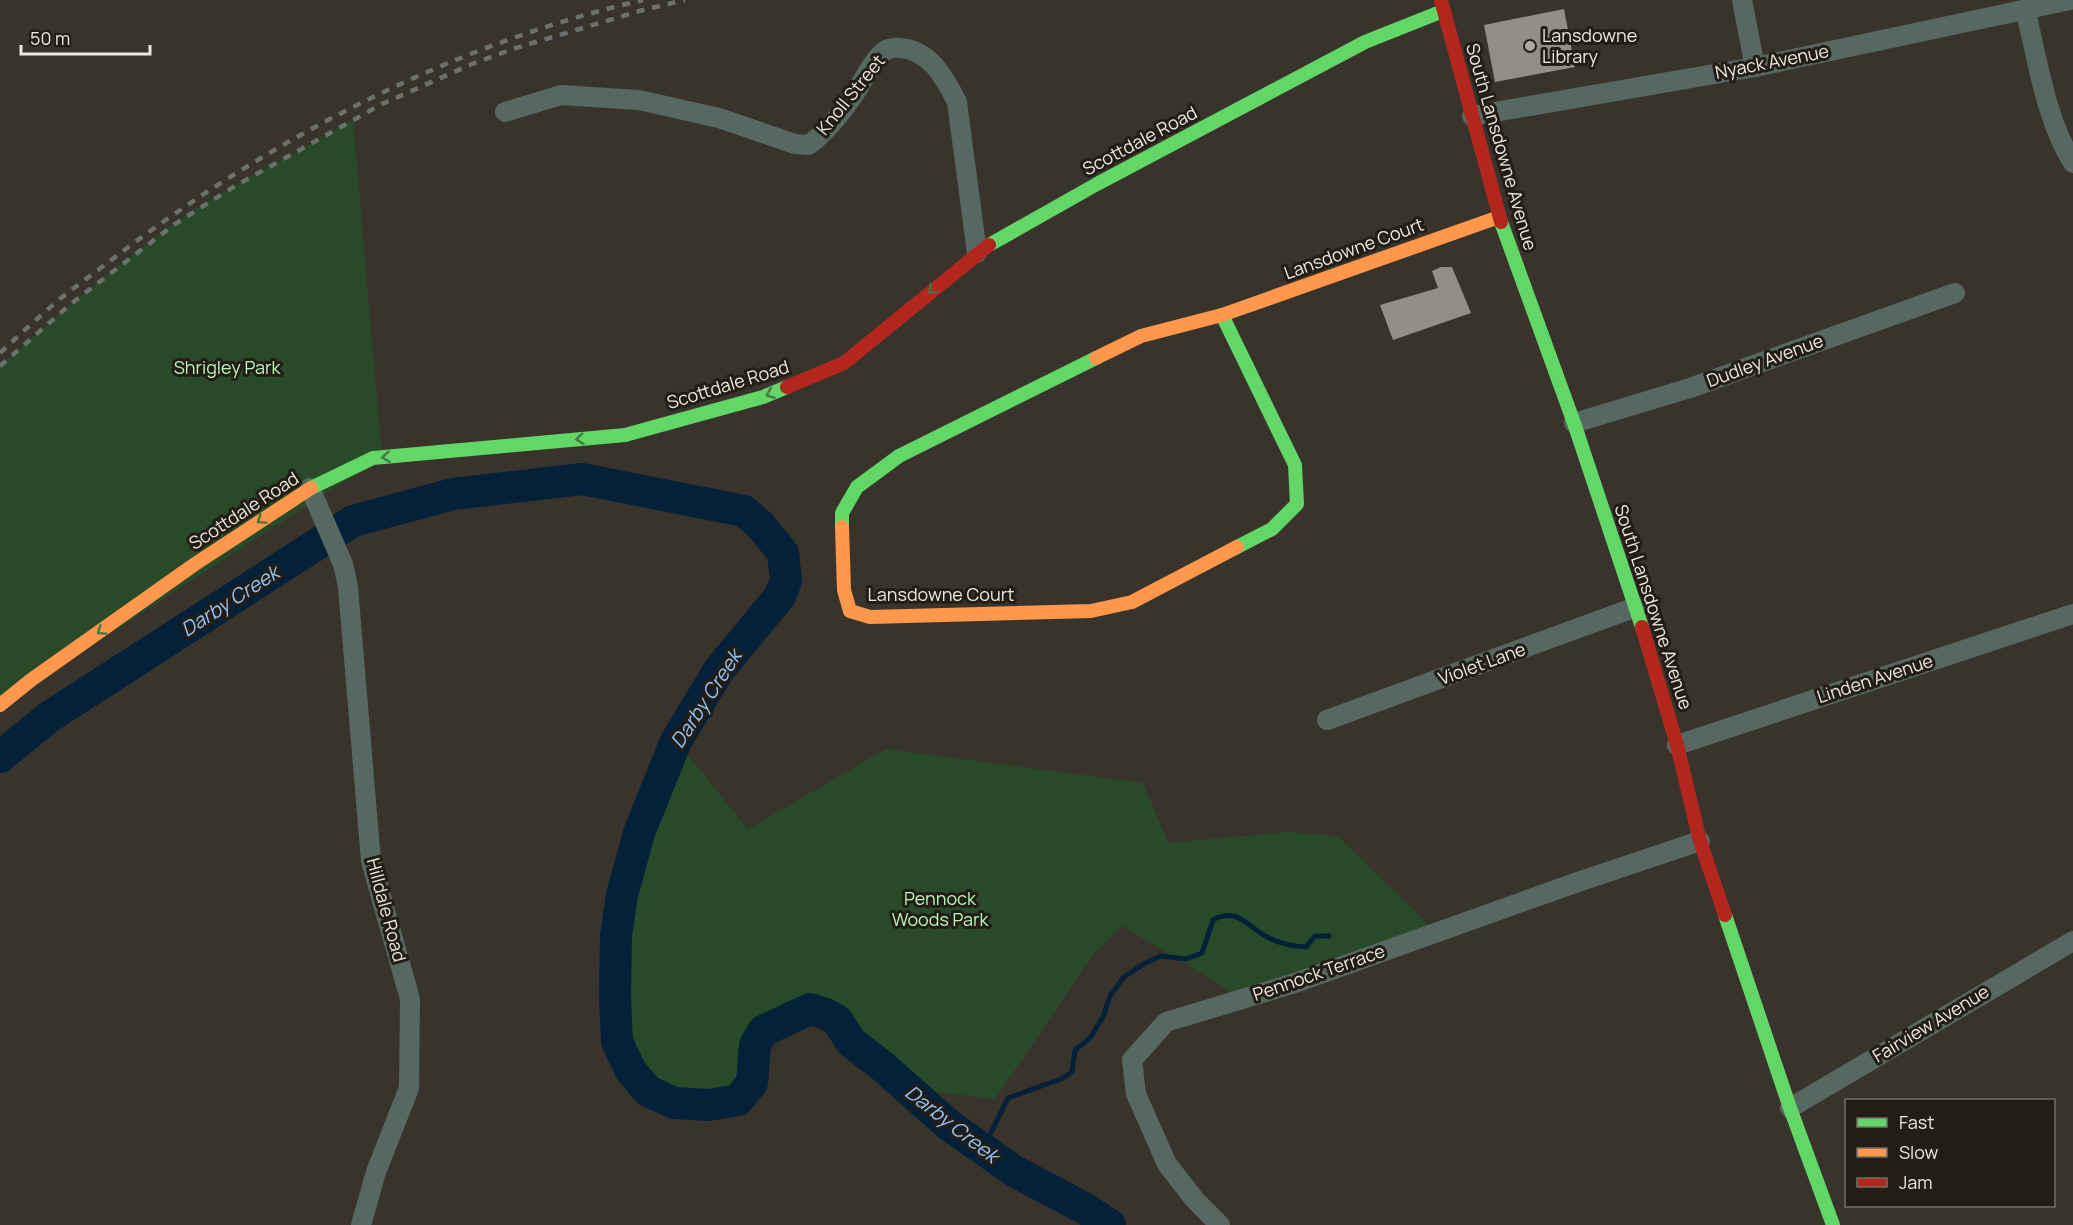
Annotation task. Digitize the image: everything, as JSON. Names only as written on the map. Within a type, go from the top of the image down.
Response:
[{"type":"street","points":[[1742,0],[1755,66]]},
{"type":"street","name":"Nyack Avenue","points":[[1472,116],[1755,66],[2063,1]]},
{"type":"street","name":"South Lansdowne Avenue","points":[[1442,6],[1499,217],[1574,423],[1636,607],[1677,745],[1700,841],[1790,1108],[1833,1225]]},
{"type":"street","name":"Scottdale Road","points":[[0,705],[31,680],[195,564],[373,458],[625,435],[763,397],[844,363],[985,247],[1098,184],[1356,47],[1442,6]]},
{"type":"street","points":[[2025,9],[2051,115],[2073,163]]},
{"type":"street","name":"Knoll Street","points":[[505,112],[561,95],[639,100],[718,118],[795,144],[809,145],[821,135],[849,102],[880,54],[893,47],[909,48],[925,56],[947,81],[957,102],[977,253]]},
{"type":"street","name":"Lansdowne Court","points":[[1222,315],[1294,465],[1296,504],[1272,528],[1132,602],[1091,611],[870,617],[850,611],[844,590],[842,513],[857,487],[899,456],[984,411],[1141,336],[1222,315],[1499,217]]},
{"type":"street","name":"Dudley Avenue","points":[[1574,423],[1690,388],[1955,293]]},
{"type":"street","name":"Hilldale Road","points":[[313,494],[343,564],[348,587],[371,861],[410,999],[409,1088],[376,1172],[361,1225]]},
{"type":"street","name":"Violet Lane","points":[[1327,720],[1636,607]]},
{"type":"street","name":"Linden Avenue","points":[[1677,745],[2073,614]]},
{"type":"street","name":"Pennock Terrace","points":[[1220,1225],[1195,1200],[1167,1164],[1136,1094],[1132,1060],[1167,1022],[1295,982],[1700,841]]},
{"type":"street","name":"Fairview Avenue","points":[[1790,1108],[2073,941]]},
{"type":"green space","name":"Shrigley Park","points":[[353,120],[382,457],[0,705],[0,366],[151,240],[196,209]]},
{"type":"green space","name":"Pennock Woods Park","points":[[676,741],[748,829],[886,749],[1143,783],[1168,843],[1288,832],[1338,836],[1436,932],[1243,999],[1123,926],[1093,955],[995,1099],[906,1088],[851,1042],[836,1020],[810,1009],[763,1031],[755,1045],[752,1083],[738,1100],[698,1105],[674,1103],[654,1095],[646,1088],[631,1072],[621,1052],[616,1035],[615,965],[626,878],[646,811]]},
{"type":"building","name":"Lansdowne Library","points":[[1564,9],[1575,67],[1495,82],[1484,25]]},
{"type":"building","points":[[1441,267],[1452,267],[1471,313],[1393,340],[1380,305],[1438,288],[1432,271]]},
{"type":"waterway","name":"Darby Creek","points":[[0,757],[49,717],[353,521],[453,494],[582,479],[744,511],[761,526],[783,553],[786,581],[780,596],[719,670],[676,741],[639,833],[622,895],[616,936],[617,1042],[631,1071],[648,1091],[674,1103],[709,1105],[738,1100],[752,1083],[755,1045],[763,1031],[810,1009],[826,1014],[837,1020],[851,1042],[881,1065],[950,1126],[1014,1171],[1084,1208],[1110,1225]]},
{"type":"waterway","points":[[983,1149],[1008,1098],[1061,1079],[1072,1072],[1075,1050],[1090,1038],[1103,1017],[1110,996],[1124,977],[1145,963],[1161,956],[1186,959],[1202,953],[1213,920],[1222,916],[1236,917],[1269,938],[1296,946],[1306,947],[1315,936],[1329,936]]},
{"type":"railway","points":[[0,353],[61,298],[178,211],[303,134],[435,69],[503,42],[572,19],[643,0]]},
{"type":"railway","points":[[0,366],[72,303],[175,224],[235,186],[382,104],[472,64],[516,48],[643,10],[685,0]]},
{"type":"traffic: fast","points":[[989,245],[1097,184],[1365,42],[1443,11]]},
{"type":"traffic: fast","points":[[1501,222],[1574,423],[1642,627]]},
{"type":"traffic: fast","points":[[1222,315],[1295,465],[1297,504],[1272,529],[1237,547]]},
{"type":"traffic: fast","points":[[842,527],[842,513],[857,487],[899,456],[1096,358]]},
{"type":"traffic: fast","points":[[311,488],[373,458],[625,435],[763,397],[787,387]]},
{"type":"traffic: fast","points":[[1725,915],[1790,1108],[1833,1225]]},
{"type":"traffic: slow","points":[[1096,358],[1141,336],[1222,315],[1499,217]]},
{"type":"traffic: slow","points":[[0,705],[31,680],[195,564],[311,488]]},
{"type":"traffic: slow","points":[[842,527],[844,590],[850,611],[870,617],[1091,611],[1132,602],[1237,547]]},
{"type":"traffic: jam","points":[[1441,0],[1501,222]]},
{"type":"traffic: jam","points":[[787,387],[844,363],[989,245]]},
{"type":"traffic: jam","points":[[1642,627],[1677,745],[1700,841],[1725,915]]},
{"type":"place","name":"Lansdowne Library","points":[[1530,46]]}]
